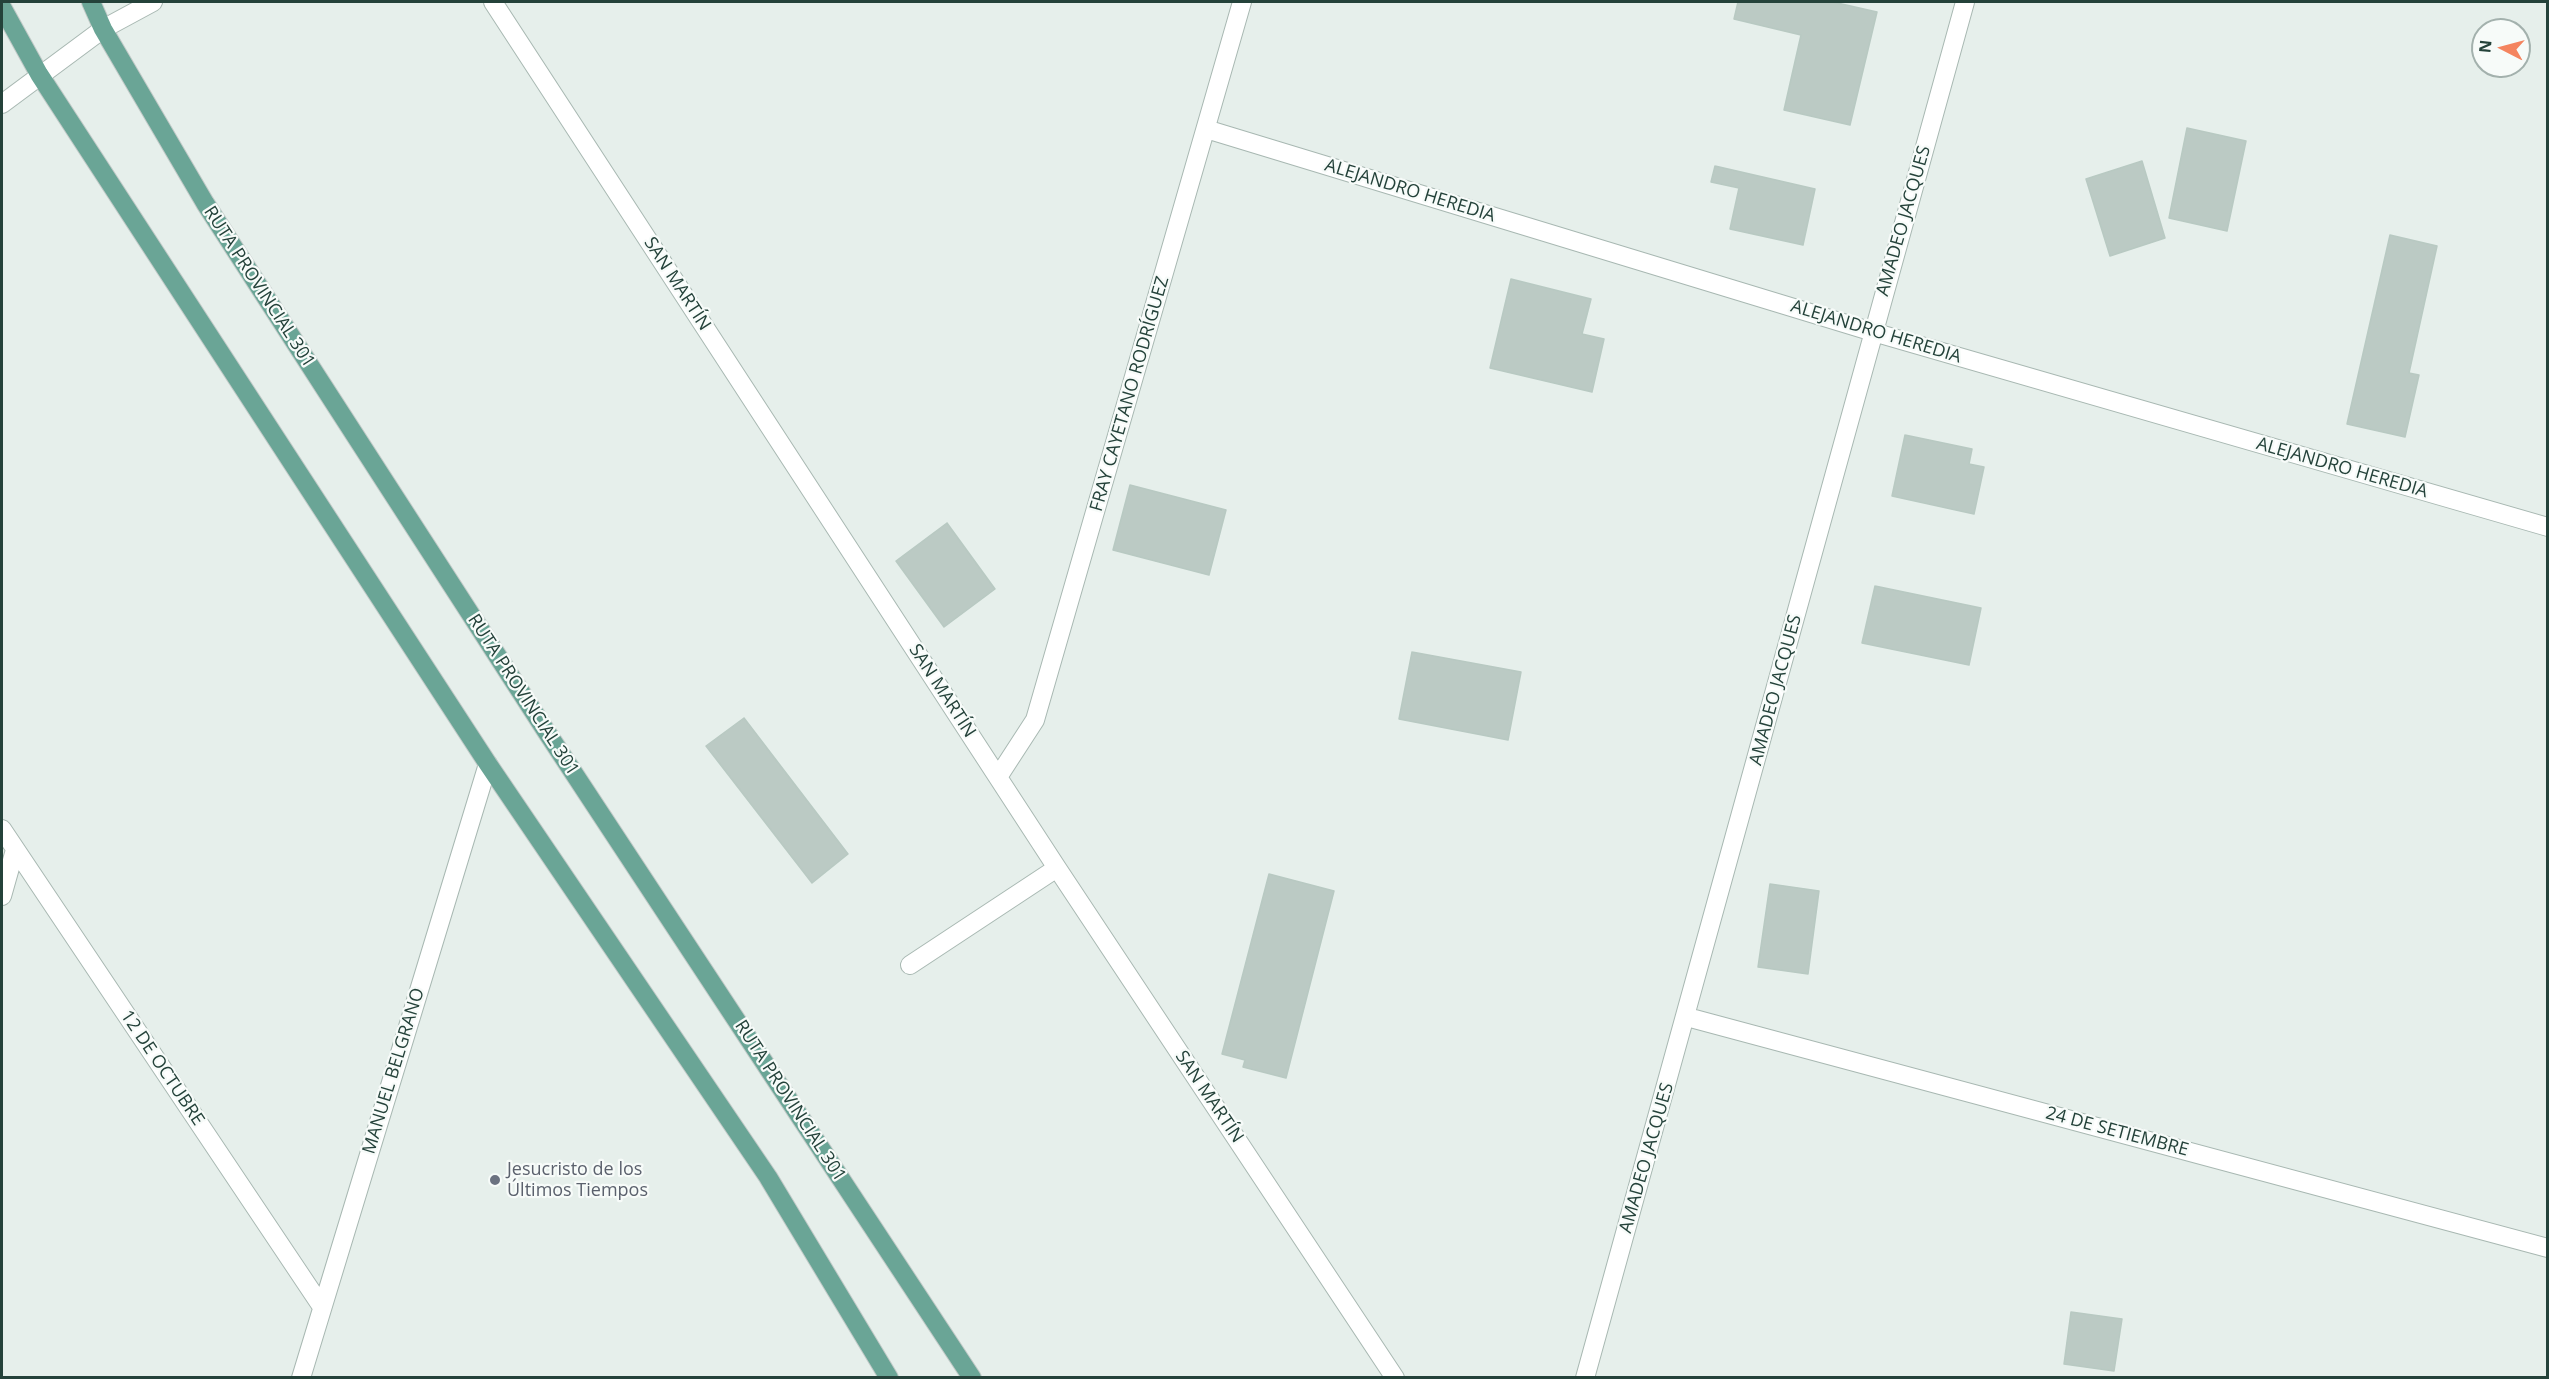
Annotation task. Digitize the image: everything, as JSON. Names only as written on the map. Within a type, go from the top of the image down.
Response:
[{"type":"main road","name":"RUTA PROVINCIAL 301","points":[[91,2],[103,29],[205,203],[507,672],[972,1377]]},
{"type":"main road","points":[[2,8],[39,74],[488,764],[768,1177],[889,1377]]},
{"type":"street","points":[[2,104],[39,74],[103,29],[153,2]]},
{"type":"street","name":"SAN MARTÍN","points":[[493,2],[1057,868],[1395,1377]]},
{"type":"street","name":"FRAY CAYETANO RODRÍGUEZ","points":[[998,777],[1035,720],[1242,2]]},
{"type":"street","name":"AMADEO JACQUES","points":[[1585,1377],[1687,1017],[1965,2]]},
{"type":"street","name":"ALEJANDRO HEREDIA","points":[[1206,129],[1873,332],[2547,527]]},
{"type":"street","name":"MANUEL BELGRANO","points":[[301,1377],[488,764]]},
{"type":"street","name":"12 DE OCTUBRE","points":[[2,830],[322,1306]]},
{"type":"street","points":[[2,896],[15,850]]},
{"type":"street","points":[[910,965],[1057,868]]},
{"type":"street","name":"24 DE SETIEMBRE","points":[[1687,1017],[2547,1248]]},
{"type":"building","points":[[1738,2],[1833,2],[1877,12],[1850,125],[1784,110],[1801,35],[1734,19]]},
{"type":"building","points":[[2187,128],[2246,141],[2227,231],[2169,218]]},
{"type":"building","points":[[2142,161],[2165,238],[2110,256],[2086,179]]},
{"type":"building","points":[[1715,166],[1815,189],[1803,245],[1730,229],[1739,188],[1711,182]]},
{"type":"building","points":[[2390,235],[2437,246],[2409,373],[2419,375],[2405,437],[2347,424]]},
{"type":"building","points":[[1511,279],[1591,299],[1582,334],[1604,339],[1592,392],[1490,368]]},
{"type":"building","points":[[1905,435],[1972,449],[1969,464],[1984,467],[1974,514],[1892,496]]},
{"type":"building","points":[[1130,485],[1226,510],[1209,575],[1113,550]]},
{"type":"building","points":[[947,523],[995,589],[944,627],[896,561]]},
{"type":"building","points":[[1875,586],[1981,608],[1969,665],[1862,643]]},
{"type":"building","points":[[1412,652],[1521,672],[1508,740],[1399,719]]},
{"type":"building","points":[[744,718],[848,854],[812,883],[706,746]]},
{"type":"building","points":[[1269,874],[1334,891],[1286,1078],[1243,1067],[1245,1060],[1222,1054]]},
{"type":"building","points":[[1770,884],[1819,891],[1808,974],[1758,967]]},
{"type":"building","points":[[2071,1312],[2122,1319],[2114,1371],[2064,1364]]},
{"type":"place","name":"Jesucristo de los Últimos Tiempos","points":[[495,1180]]}]
